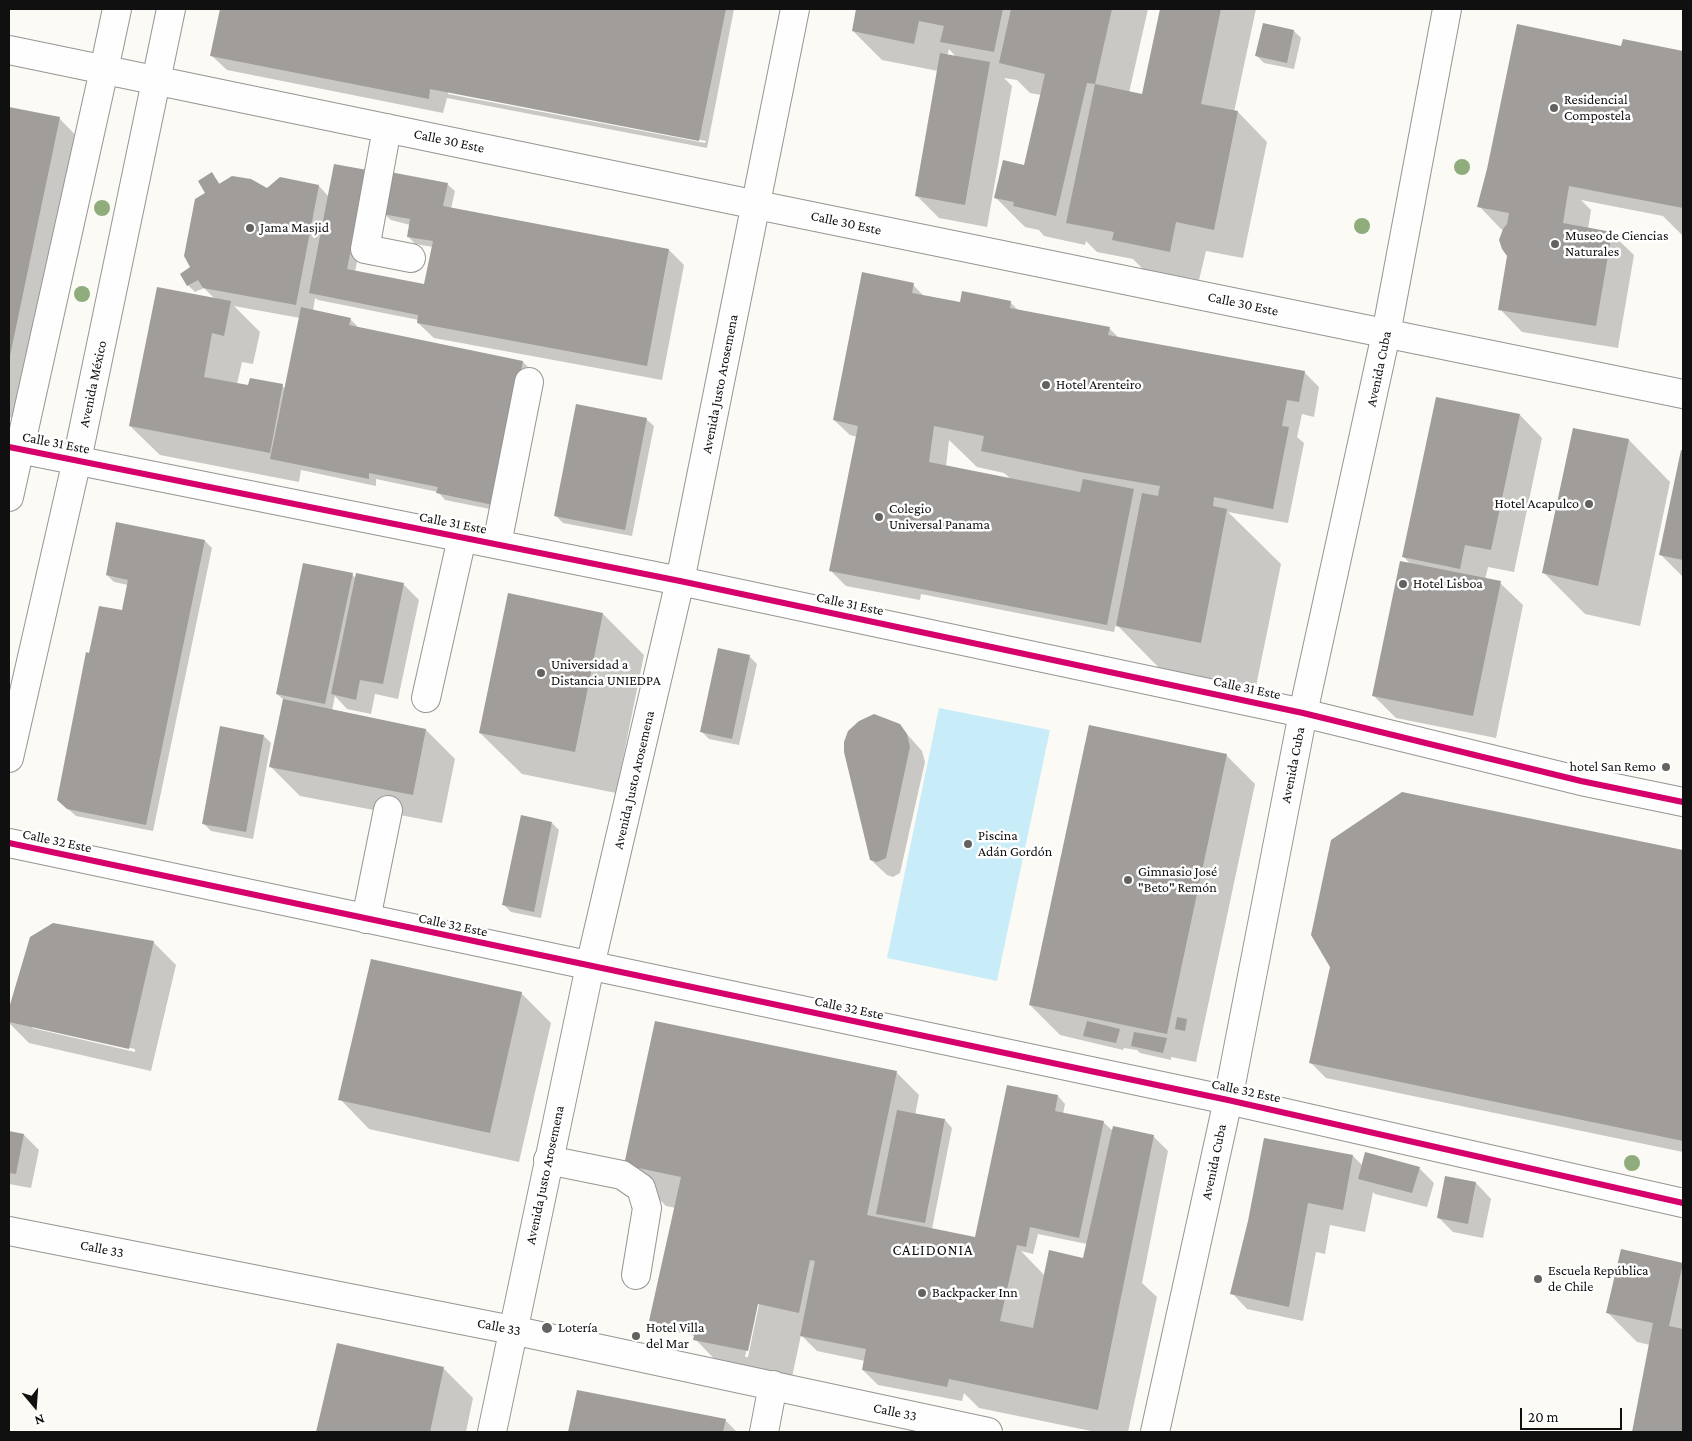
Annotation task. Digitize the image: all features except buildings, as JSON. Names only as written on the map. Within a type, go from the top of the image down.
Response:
[{"type":"street","points":[[9,497],[14,448],[117,9]]},
{"type":"street","name":"Avenida México","points":[[9,758],[77,460],[171,9]]},
{"type":"street","name":"Avenida Justo Arosemena","points":[[492,1432],[590,966],[680,581],[795,9]]},
{"type":"street","name":"Avenida Cuba","points":[[1156,1432],[1228,1100],[1304,712],[1386,334],[1447,9]]},
{"type":"street","name":"Calle 30 Este","points":[[9,50],[1683,394]]},
{"type":"street","points":[[387,128],[364,249],[411,258]]},
{"type":"street","points":[[497,544],[530,382]]},
{"type":"street","name":"Calle 31 Este","points":[[14,448],[680,581],[1304,712],[1581,781],[1683,802]]},
{"type":"street","points":[[426,698],[462,538]]},
{"type":"street","points":[[366,919],[388,810]]},
{"type":"street","name":"Calle 32 Este","points":[[9,843],[1228,1100],[1683,1203]]},
{"type":"street","points":[[548,1160],[622,1175],[642,1188],[647,1208],[636,1276]]},
{"type":"street","name":"Calle 33","points":[[9,1231],[512,1330],[988,1432]]},
{"type":"street","points":[[764,1432],[773,1385]]},
{"type":"water","name":"Piscina Adán Gordón","points":[[939,708],[1050,730],[997,981],[887,958]]},
{"type":"cycle path","points":[[9,447],[680,581],[1303,713],[1581,781],[1683,802]]},
{"type":"cycle path","points":[[9,843],[1228,1100],[1683,1203]]},
{"type":"place","name":"Residencial Compostela","points":[[1554,108]]},
{"type":"place","name":"Jama Masjid","points":[[250,228]]},
{"type":"place","name":"Museo de Ciencias Naturales","points":[[1555,244]]},
{"type":"place","name":"Hotel Arenteiro","points":[[1046,385]]},
{"type":"place","name":"Hotel Acapulco","points":[[1589,504]]},
{"type":"place","name":"Colegio Universal Panama","points":[[879,517]]},
{"type":"place","name":"Hotel Lisboa","points":[[1403,584]]},
{"type":"place","name":"Universidad a Distancia UNIEDPA","points":[[541,673]]},
{"type":"place","name":"hotel San Remo","points":[[1666,767]]},
{"type":"place","name":"Piscina Adán Gordón","points":[[968,844]]},
{"type":"place","name":"Gimnasio José \"Beto\" Remón","points":[[1128,880]]},
{"type":"place","name":"Escuela República de Chile","points":[[1538,1279]]},
{"type":"place","name":"Backpacker Inn","points":[[922,1293]]},
{"type":"place","name":"Lotería","points":[[547,1328]]},
{"type":"place","name":"Hotel Villa del Mar","points":[[636,1336]]},
{"type":"district","name":"CALIDONIA","points":[[933,1250]]}]
